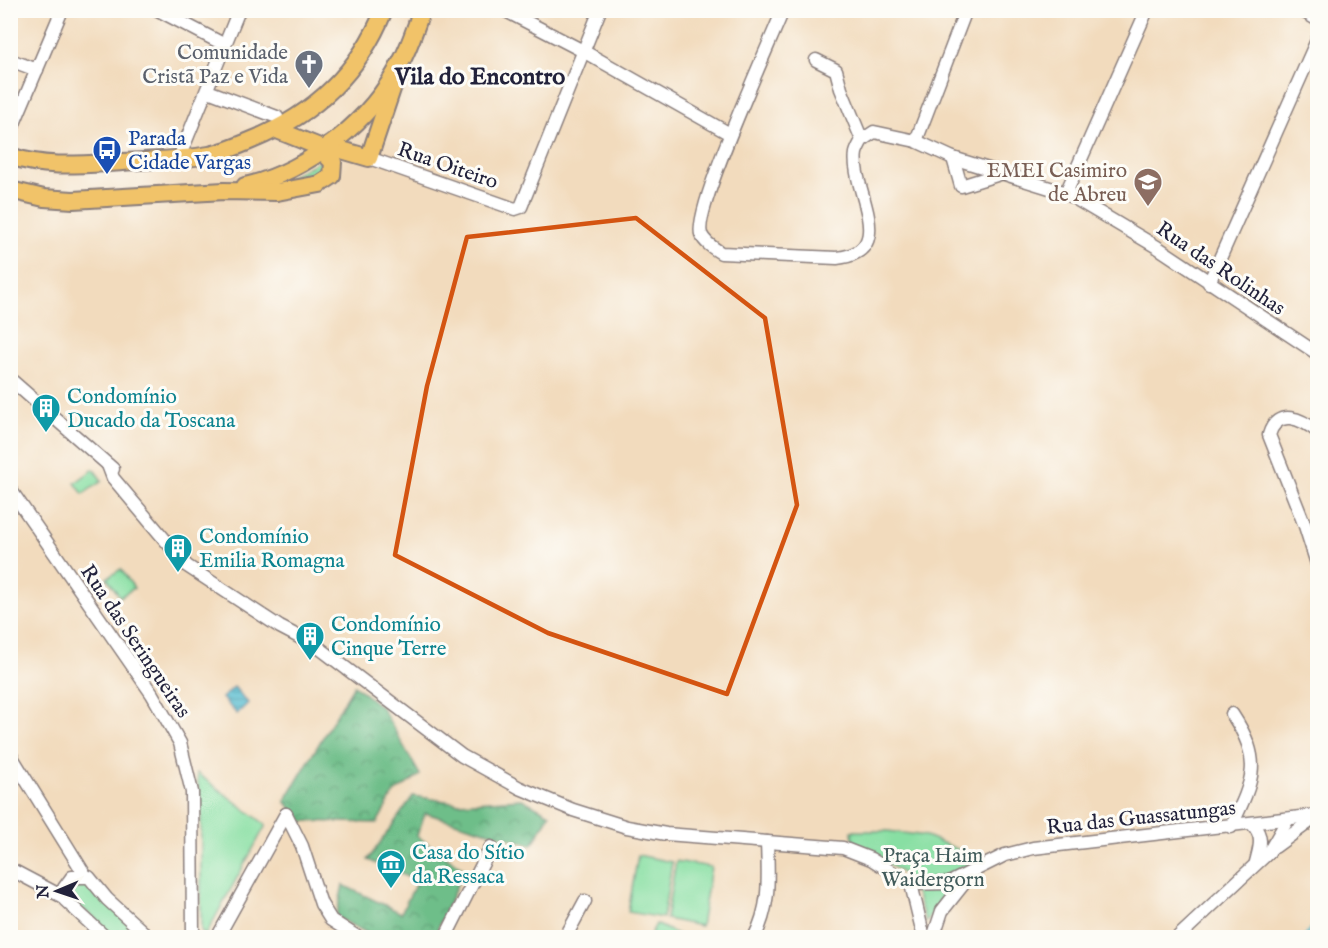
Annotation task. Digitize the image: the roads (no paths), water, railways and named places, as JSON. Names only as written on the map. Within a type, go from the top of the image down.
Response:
[{"type":"main road","points":[[10,156],[46,164],[63,165],[179,158],[226,151],[277,124],[300,117],[339,84],[368,44],[384,10]]},
{"type":"main road","points":[[277,124],[325,148],[369,158],[401,63],[422,10]]},
{"type":"main road","points":[[224,191],[276,176],[325,148],[369,108],[401,63]]},
{"type":"main road","points":[[10,190],[44,198],[73,200],[224,191],[277,192],[320,184],[328,180],[334,170],[333,162],[325,148]]},
{"type":"street","points":[[10,133],[62,10]]},
{"type":"street","points":[[158,10],[225,45]]},
{"type":"street","points":[[179,158],[239,10]]},
{"type":"street","points":[[504,10],[583,51],[730,134]]},
{"type":"street","points":[[583,51],[600,10]]},
{"type":"street","points":[[783,10],[730,134],[701,219],[701,234],[714,249],[735,255],[837,258],[861,250],[870,234],[856,154],[862,140],[836,70],[816,60]]},
{"type":"street","points":[[916,141],[966,10]]},
{"type":"street","points":[[1066,193],[1148,10]]},
{"type":"street","points":[[1300,10],[1317,20]]},
{"type":"street","points":[[1209,283],[1317,38]]},
{"type":"street","name":"Rua Oiteiro","points":[[369,158],[515,208],[524,204],[583,51]]},
{"type":"street","points":[[10,60],[38,70]]},
{"type":"street","points":[[207,91],[277,124]]},
{"type":"street","name":"Rua das Rolinhas","points":[[862,140],[874,132],[916,141],[953,158],[1066,193],[1157,247],[1317,354]]},
{"type":"street","points":[[953,158],[961,186],[1004,172]]},
{"type":"street","points":[[10,379],[46,408],[108,465],[113,478],[193,561],[197,571],[264,618],[318,647],[351,670],[462,756],[520,788],[573,810],[627,826],[666,834],[843,848],[871,859],[911,884],[949,883],[973,871]]},
{"type":"street","points":[[1317,432],[1304,420],[1296,418],[1278,420],[1271,427],[1270,443],[1308,534],[1317,567]]},
{"type":"street","points":[[10,511],[14,493]]},
{"type":"street","name":"Rua das Seringueiras","points":[[14,493],[157,702],[180,743],[188,768],[192,792],[193,938]]},
{"type":"street","points":[[1231,827],[1247,794],[1252,773],[1252,751],[1246,735],[1232,714]]},
{"type":"street","points":[[10,754],[85,875],[146,935]]},
{"type":"street","points":[[218,938],[286,814],[302,846],[321,904],[331,920],[359,938]]},
{"type":"street","points":[[1176,938],[1256,863],[1317,815]]},
{"type":"street","name":"Rua das Guassatungas","points":[[973,871],[1005,855],[1032,848],[1231,827],[1317,815]]},
{"type":"street","points":[[1269,852],[1288,819]]},
{"type":"street","points":[[1252,824],[1259,832],[1261,844],[1256,863]]},
{"type":"street","points":[[754,938],[766,912],[769,891],[767,842]]},
{"type":"street","points":[[445,938],[491,847]]},
{"type":"street","points":[[10,869],[64,892],[106,938]]},
{"type":"street","points":[[933,938],[942,911],[973,871]]},
{"type":"street","points":[[64,892],[72,878],[85,875]]},
{"type":"street","points":[[911,884],[924,938]]},
{"type":"street","points":[[565,938],[585,901]]},
{"type":"water","points":[[234,687],[248,703],[237,714],[222,698]]},
{"type":"waterway","points":[[1304,938],[1318,918]]},
{"type":"place","name":"Comunidade Cristã Paz e Vida","points":[[309,90]]},
{"type":"place","name":"Parada Cidade Vargas","points":[[107,176]]},
{"type":"place","name":"EMEI Casimiro de Abreu","points":[[1148,208]]},
{"type":"place","name":"Condomínio Ducado da Toscana","points":[[46,434]]},
{"type":"place","name":"Condomínio Emilia Romagna","points":[[178,574]]},
{"type":"place","name":"Condomínio Cinque Terre","points":[[310,662]]},
{"type":"place","name":"Casa do Sítio da Ressaca","points":[[391,890]]},
{"type":"district","name":"Vila do Encontro","points":[[480,76]]},
{"type":"park label","name":"Praça Haim Waidergorn","points":[[933,867]]}]
